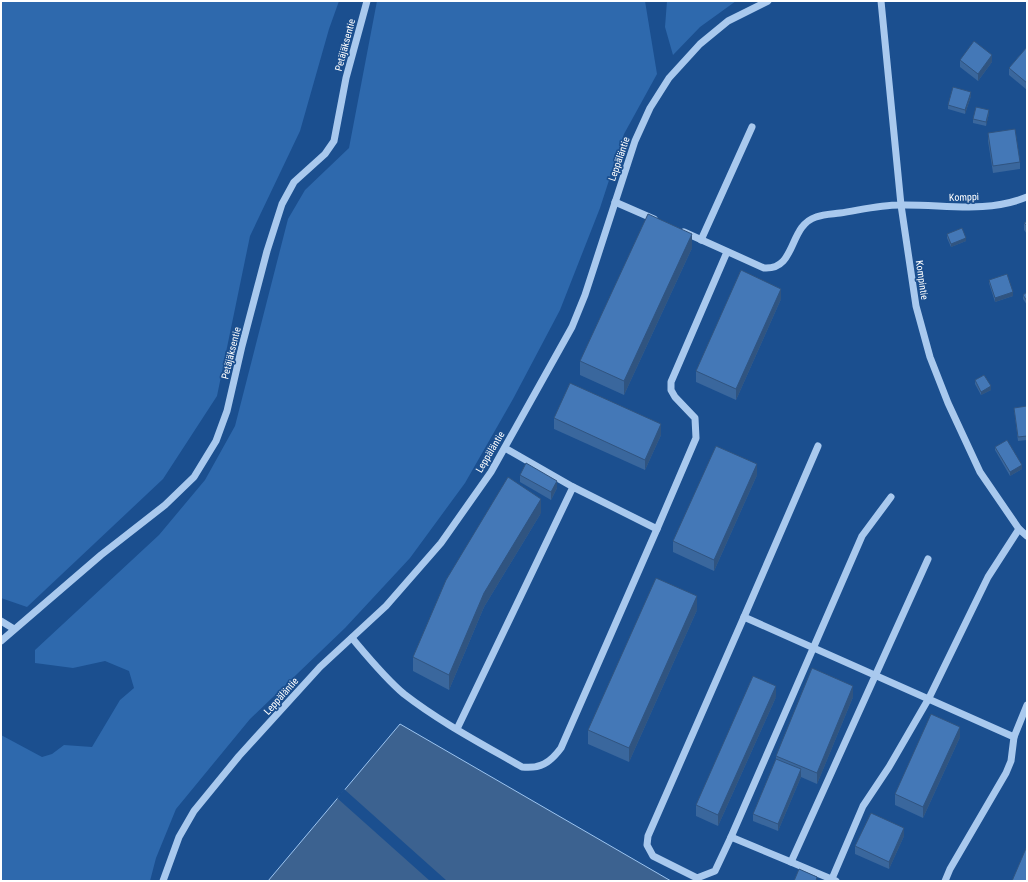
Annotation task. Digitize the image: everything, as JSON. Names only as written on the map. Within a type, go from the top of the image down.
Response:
[{"type":"street","name":"Petäjäksentie","points":[[1,641],[101,555],[165,505],[194,477],[216,441],[227,411],[261,274],[282,204],[294,182],[325,154],[334,141],[346,78],[367,1]]},
{"type":"street","name":"Leppäläntie","points":[[163,881],[179,837],[194,811],[239,756],[315,673],[386,606],[441,542],[491,472],[572,327],[585,295],[635,141],[650,108],[669,78],[700,44],[728,21],[768,1]]},
{"type":"street","name":"Kompintie","points":[[881,1],[901,205],[916,306],[930,357],[948,403],[980,472],[1019,530],[1027,536]]},
{"type":"street","points":[[701,240],[752,127]]},
{"type":"street","name":"Komppi","points":[[680,230],[764,268],[774,268],[783,263],[803,224],[816,217],[881,206],[901,205],[968,208],[1018,201],[1027,197]]},
{"type":"street","points":[[615,202],[658,221]]},
{"type":"street","points":[[352,638],[403,693],[457,729],[522,767],[533,768],[543,766],[553,759],[562,748],[696,438],[695,418],[670,390],[671,382],[727,252]]},
{"type":"street","points":[[818,446],[648,836],[647,845],[653,856],[696,878],[715,871],[862,536],[891,497]]},
{"type":"street","points":[[505,448],[573,487],[657,529]]},
{"type":"street","points":[[457,729],[573,487]]},
{"type":"street","points":[[731,836],[833,880],[863,806],[889,767],[929,698],[988,577],[1019,530]]},
{"type":"street","points":[[791,862],[928,559]]},
{"type":"street","points":[[744,617],[1014,736]]},
{"type":"street","points":[[1,622],[14,629]]},
{"type":"street","points":[[945,881],[950,868],[1006,774],[1011,761],[1014,736],[1027,705]]},
{"type":"shaded area","points":[[1,1],[339,1],[329,29],[300,131],[250,236],[217,396],[163,479],[27,607],[1,598]]},
{"type":"shaded area","points":[[377,1],[645,1],[657,74],[624,134],[600,208],[560,310],[513,399],[465,483],[410,558],[345,628],[250,719],[176,809],[156,858],[150,881],[1,881],[1,735],[42,757],[52,754],[64,745],[92,747],[120,700],[134,688],[129,671],[105,661],[73,668],[35,663],[35,650],[159,535],[205,480],[235,426],[288,219],[305,190],[349,148]]},
{"type":"shaded area","points":[[667,1],[736,1],[700,27],[673,55],[665,27]]},
{"type":"shaded area","points":[[400,724],[671,881],[268,881]]},
{"type":"pier","points":[[344,789],[447,881],[430,881],[337,798]]},
{"type":"building","points":[[974,41],[992,55],[978,74],[960,60]]},
{"type":"building","points":[[1027,47],[1027,83],[1009,68]]},
{"type":"building","points":[[953,87],[971,92],[965,110],[948,105]]},
{"type":"building","points":[[976,107],[989,110],[986,122],[973,119]]},
{"type":"building","points":[[1015,129],[1020,162],[993,166],[988,133]]},
{"type":"building","points":[[648,214],[692,234],[624,381],[580,361]]},
{"type":"building","points":[[962,228],[966,238],[951,244],[947,234]]},
{"type":"building","points":[[741,270],[781,289],[736,389],[696,371]]},
{"type":"building","points":[[1007,274],[1013,292],[995,298],[989,280]]},
{"type":"building","points":[[1027,292],[1027,301],[1023,295]]},
{"type":"building","points":[[984,375],[991,386],[981,392],[975,380]]},
{"type":"building","points":[[570,383],[661,424],[645,460],[554,418]]},
{"type":"building","points":[[1027,406],[1027,436],[1018,437],[1014,408]]},
{"type":"building","points":[[1007,440],[1022,465],[1010,472],[995,447]]},
{"type":"building","points":[[716,446],[757,464],[714,560],[673,541]]},
{"type":"building","points":[[526,463],[557,481],[551,492],[520,475]]},
{"type":"building","points":[[508,477],[541,499],[484,593],[449,675],[413,657],[446,580]]},
{"type":"building","points":[[656,578],[697,596],[629,748],[588,730]]},
{"type":"building","points":[[812,668],[853,686],[817,773],[776,756]]},
{"type":"building","points":[[753,676],[776,686],[718,815],[696,805]]},
{"type":"building","points":[[931,714],[960,727],[923,807],[895,794]]},
{"type":"building","points":[[776,759],[801,769],[778,824],[753,814]]},
{"type":"building","points":[[871,813],[904,828],[889,862],[855,846]]},
{"type":"building","points":[[1027,846],[1027,881],[1012,881]]},
{"type":"building","points":[[799,869],[817,877],[816,881],[794,881]]}]
